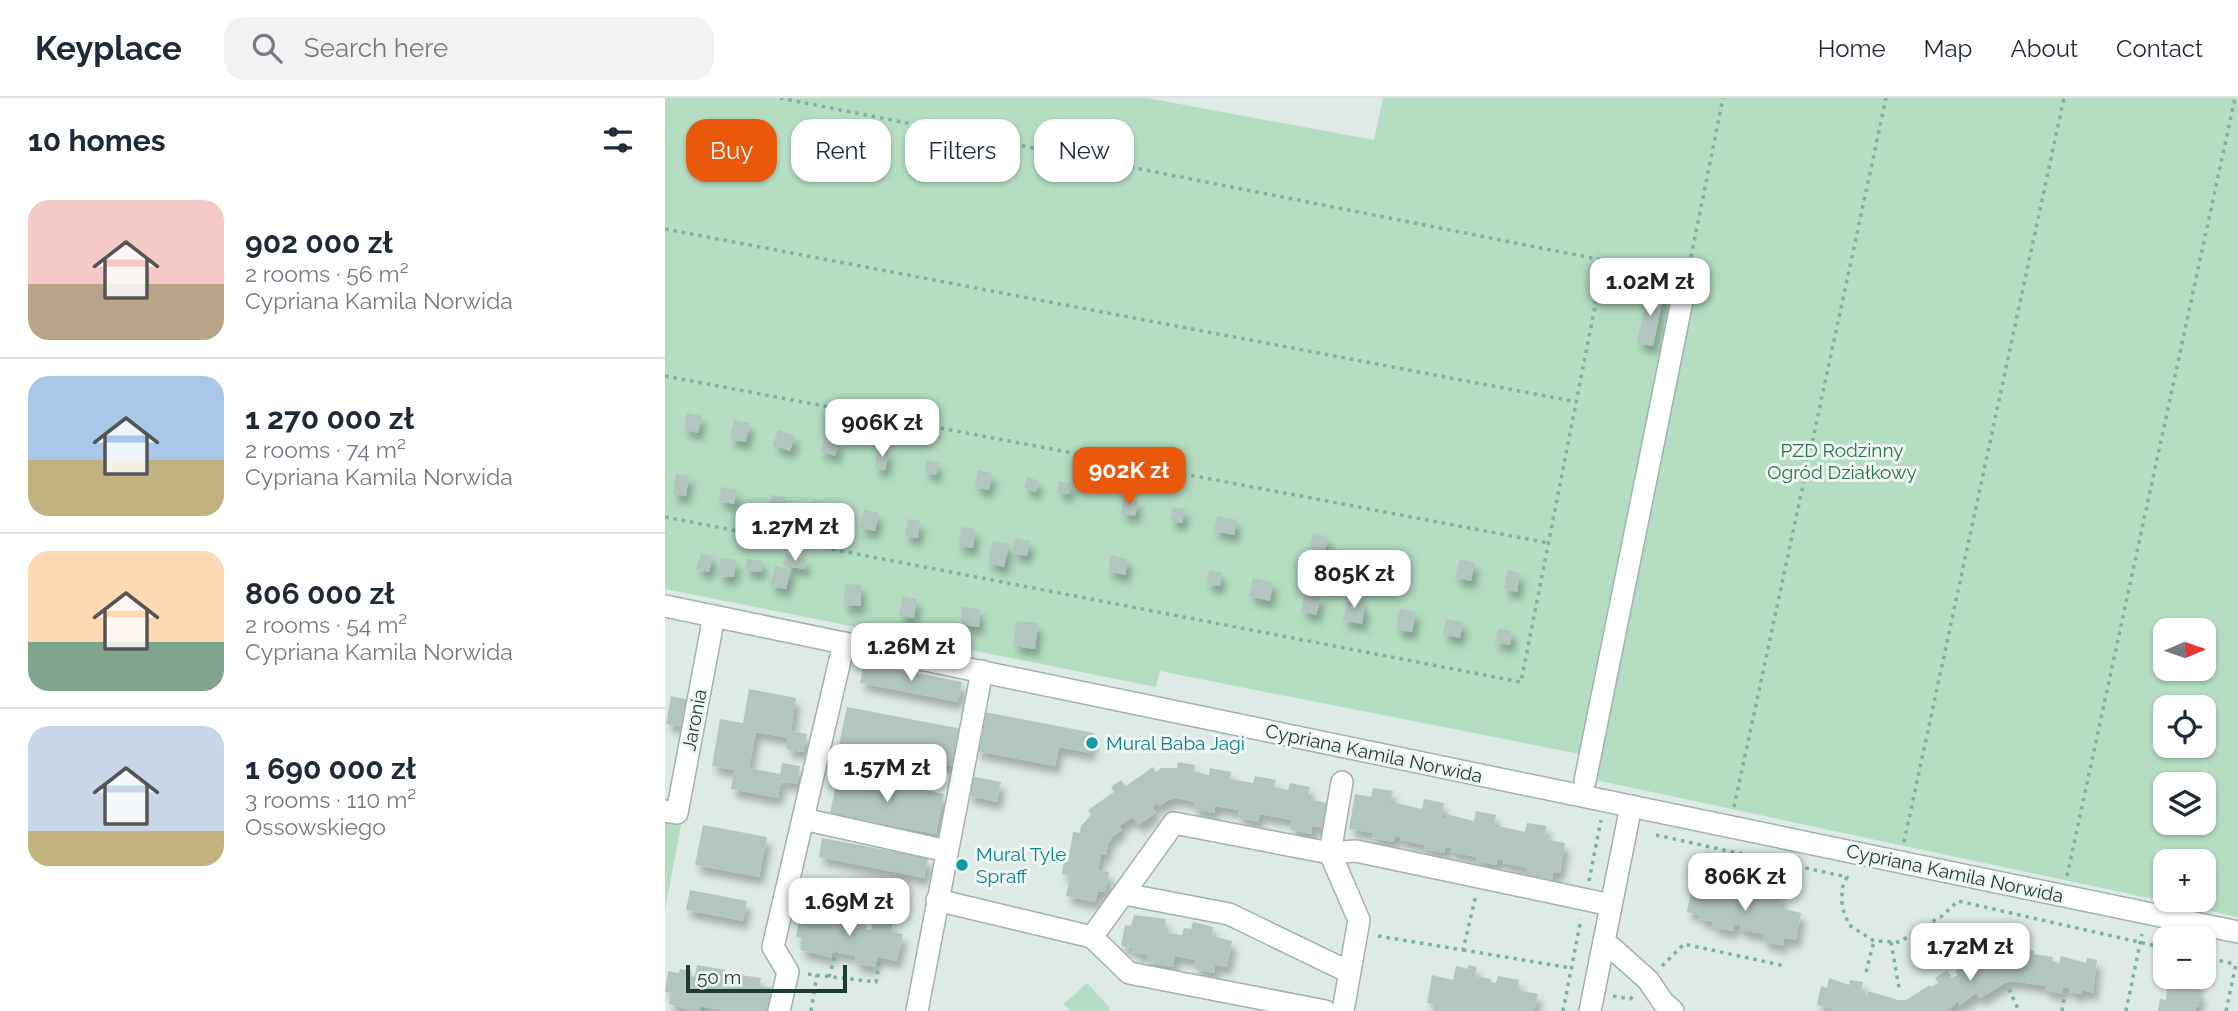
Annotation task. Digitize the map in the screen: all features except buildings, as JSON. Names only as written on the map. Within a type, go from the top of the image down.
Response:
[{"type":"street","points":[[1585,781],[1687,276]]},
{"type":"street","name":"Cypriana Kamila Norwida","points":[[665,606],[2238,932]]},
{"type":"street","name":"Jaronia","points":[[665,811],[677,813],[714,616]]},
{"type":"street","points":[[779,1011],[788,972],[773,947],[844,643]]},
{"type":"street","points":[[917,1011],[982,671]]},
{"type":"street","points":[[1342,782],[1330,853],[1359,920],[1343,1011]]},
{"type":"street","points":[[1592,1002],[1631,806]]},
{"type":"street","points":[[803,819],[947,851]]},
{"type":"street","points":[[1092,937],[1174,823],[1330,853],[1356,851],[1611,905]]},
{"type":"street","points":[[1124,894],[1230,914],[1349,972]]},
{"type":"street","points":[[937,900],[1092,937],[1129,973],[1325,1011]]},
{"type":"street","points":[[1604,941],[1648,980],[1663,1002],[1673,1011]]},
{"type":"path","points":[[780,98],[1687,276],[1723,98]]},
{"type":"path","points":[[1730,826],[1886,98]]},
{"type":"path","points":[[1900,862],[2064,98]]},
{"type":"path","points":[[2063,895],[2235,98]]},
{"type":"path","points":[[665,229],[1577,402]]},
{"type":"path","points":[[665,517],[1521,682],[1604,261]]},
{"type":"path","points":[[665,376],[1549,543]]},
{"type":"path","points":[[1626,828],[1847,877],[1842,888],[1842,907],[1849,925],[1874,941],[1899,942],[1942,916],[1958,901],[2153,946]]},
{"type":"path","points":[[1463,950],[1480,876]]},
{"type":"path","points":[[2126,1011],[2147,913]]},
{"type":"path","points":[[1925,927],[1944,960]]},
{"type":"path","points":[[1357,933],[1571,968]]},
{"type":"path","points":[[1866,972],[1874,941]]},
{"type":"path","points":[[1891,942],[1899,988]]},
{"type":"path","points":[[1592,1002],[1630,999],[1684,944],[1785,966]]},
{"type":"path","points":[[829,977],[836,952]]},
{"type":"path","points":[[788,972],[876,982],[880,957]]},
{"type":"path","points":[[2216,960],[2237,964],[2226,1011]]},
{"type":"path","points":[[811,1011],[817,975]]},
{"type":"path","points":[[2009,989],[2018,1011]]},
{"type":"path","points":[[2062,1011],[2064,999]]},
{"type":"green space","name":"PZD Rodzinny Ogród Działkowy","points":[[665,98],[1147,98],[1374,140],[1383,98],[2238,98],[2238,917],[2215,912],[2216,849],[2153,849],[2153,899],[1577,776],[1580,754],[1160,671],[1156,687],[665,589]]},
{"type":"green space","points":[[665,822],[681,825],[665,909]]},
{"type":"green space","points":[[1087,983],[1110,1008],[1107,1011],[1070,1011],[1064,1004]]},
{"type":"place","name":"Mural Baba Jagi","points":[[1092,743]]},
{"type":"place","name":"Mural Tyle Spraff","points":[[962,865]]}]
